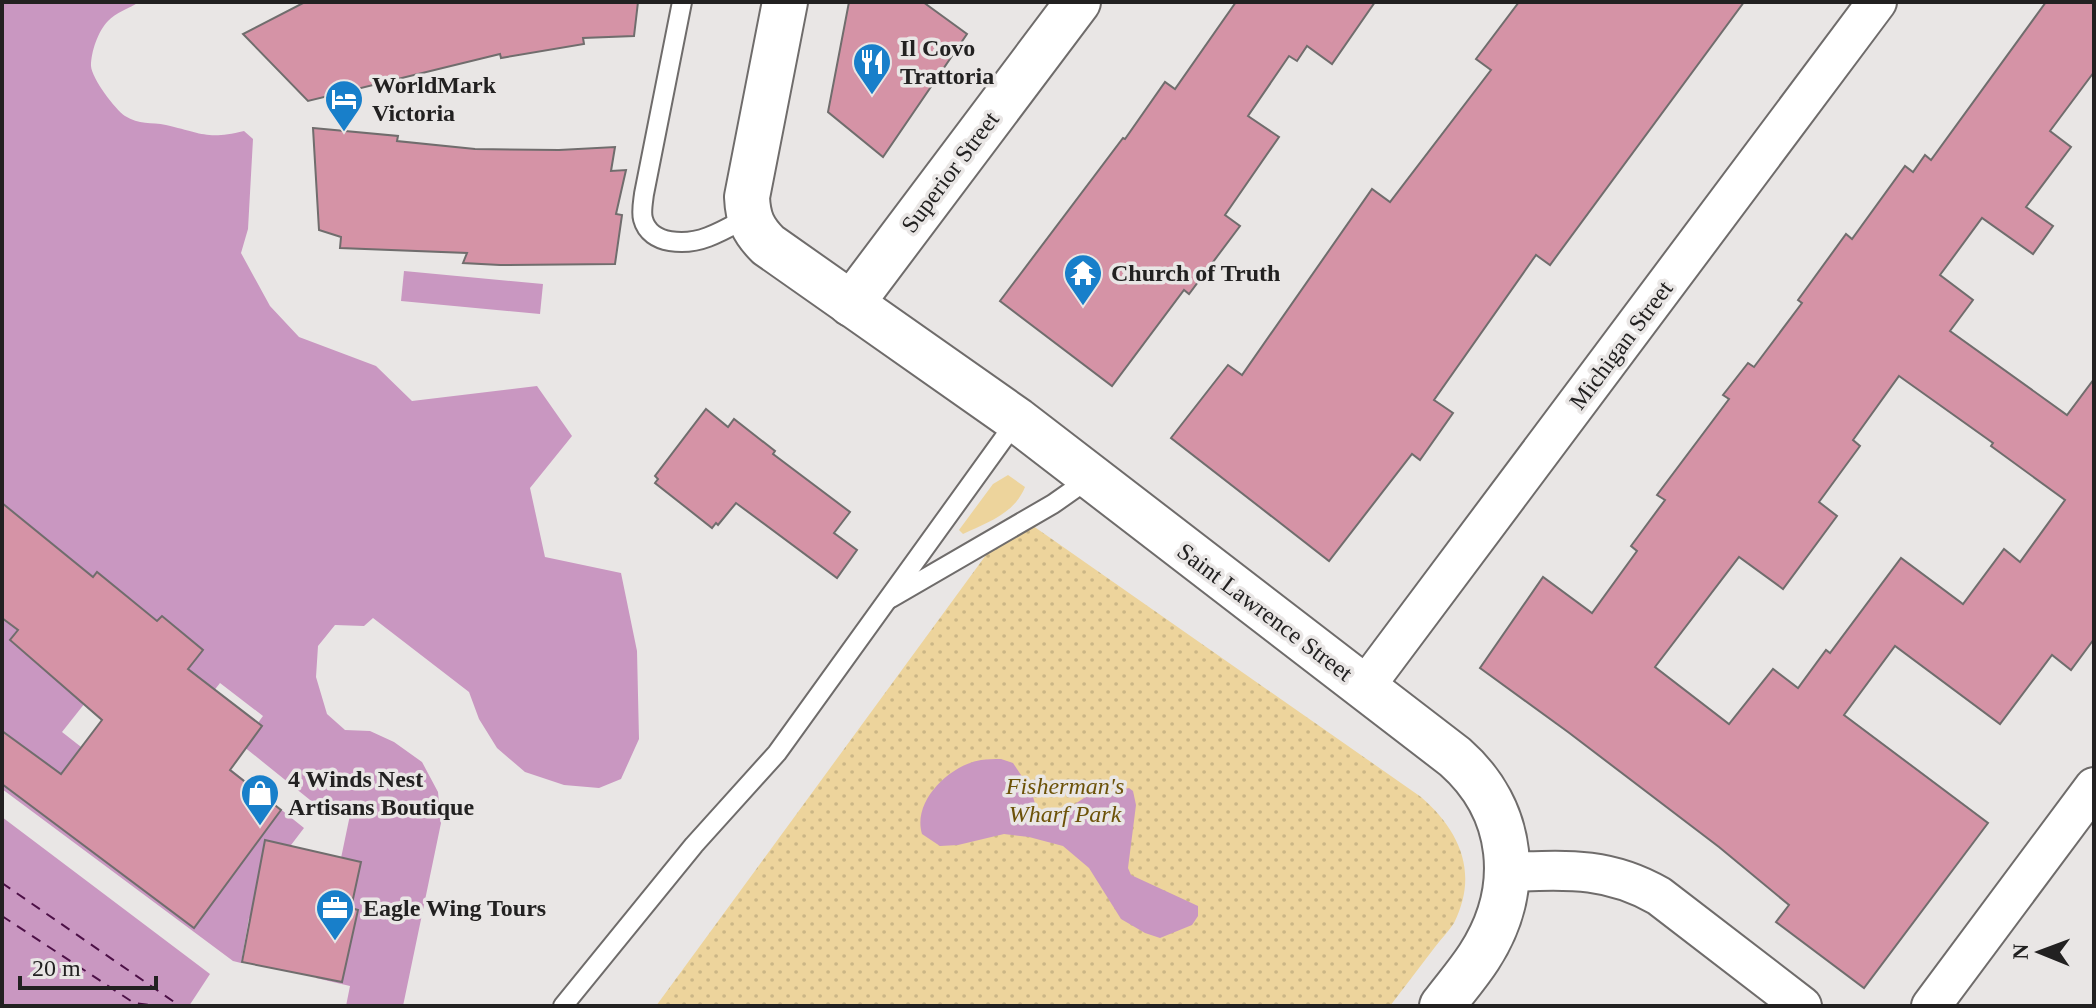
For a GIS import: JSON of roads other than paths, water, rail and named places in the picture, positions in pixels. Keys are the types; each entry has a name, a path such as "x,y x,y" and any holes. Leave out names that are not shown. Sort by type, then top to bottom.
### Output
{"street":[{"path":"748,217 747,197 785,2"},
{"name":"Superior Street","path":"851,304 1078,2"},
{"name":"Michigan Street","path":"1364,688 1877,2"},
{"name":"Saint Lawrence Street","path":"748,217 755,232 768,245 1017,420 1472,773 1498,813 1505,842 1507,872 1500,916 1490,937 1442,1006"},
{"path":"1931,1006 2094,787"},
{"path":"1507,872 1599,872 1641,885 1802,1006"}],"lane":[{"path":"682,2 642,217 647,229 659,239 688,241 707,238 748,217"},
{"path":"563,1006 694,845 777,753 1017,420"},
{"path":"886,602 1053,504 1090,478"}],"place":[{"name":"Il Covo Trattoria","path":"872,96"},
{"name":"WorldMark Victoria","path":"344,133"},
{"name":"Church of Truth","path":"1083,307"},
{"name":"4 Winds Nest Artisans Boutique","path":"260,827"},
{"name":"Eagle Wing Tours","path":"335,942"}],"park label":[{"name":"Fisherman's Wharf Park","path":"1065,800"}]}
